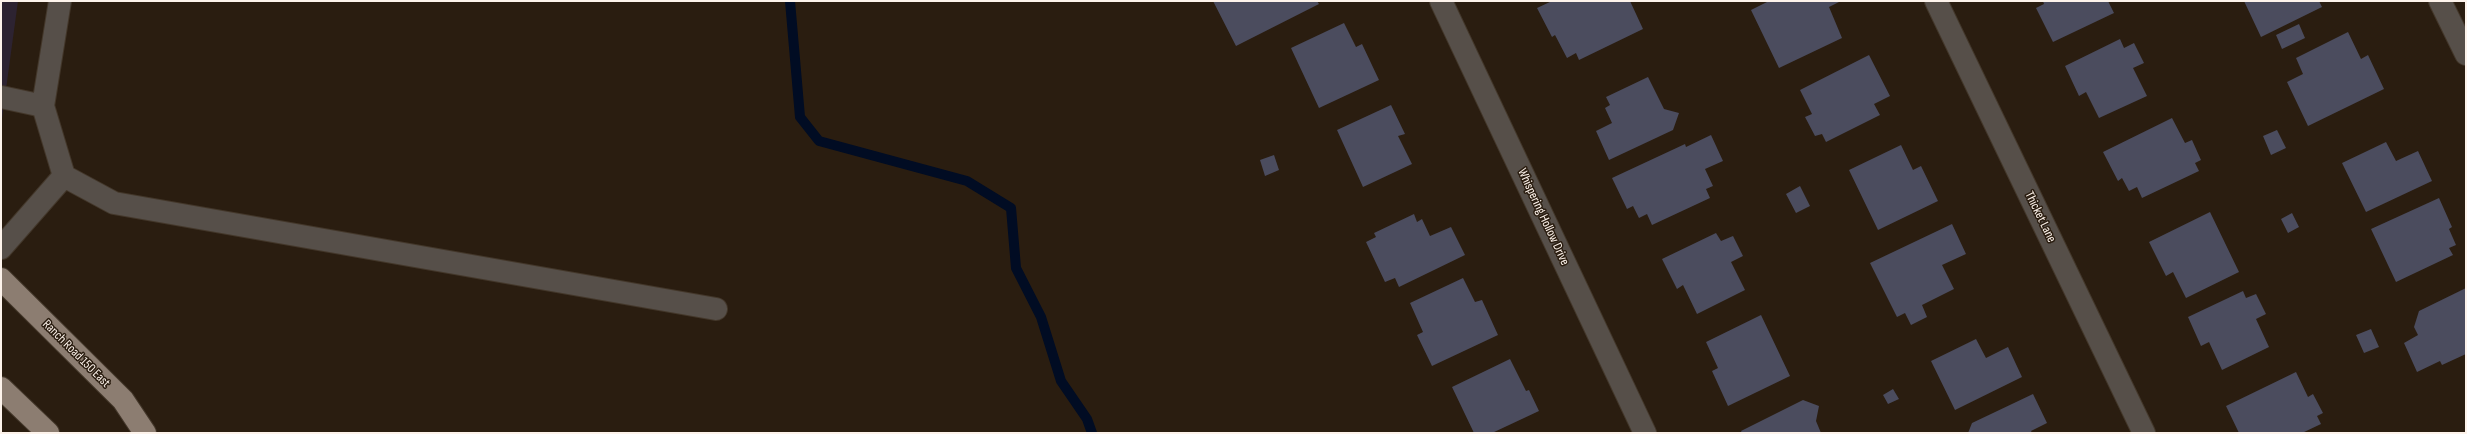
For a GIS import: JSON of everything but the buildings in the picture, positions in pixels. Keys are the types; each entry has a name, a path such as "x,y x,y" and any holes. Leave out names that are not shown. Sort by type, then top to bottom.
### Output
{"main road":[{"name":"Ranch Road 150 East","path":"1,280 123,400 145,433"},
{"path":"1,388 48,433"}],"street":[{"path":"60,1 43,106 64,176 114,203 716,309"},
{"name":"Whispering Hollow Drive","path":"1441,1 1645,433"},
{"name":"Thicket Lane","path":"1936,1 2144,433"},
{"path":"2440,1 2466,54"},
{"path":"1,97 43,106"},
{"path":"1,248 64,176"}],"shaded area":[{"path":"1,1 18,1 1,126"}],"waterway":[{"path":"790,1 800,117 819,141 967,181 1011,208 1016,268 1041,317 1061,381 1087,419 1092,433"}]}
